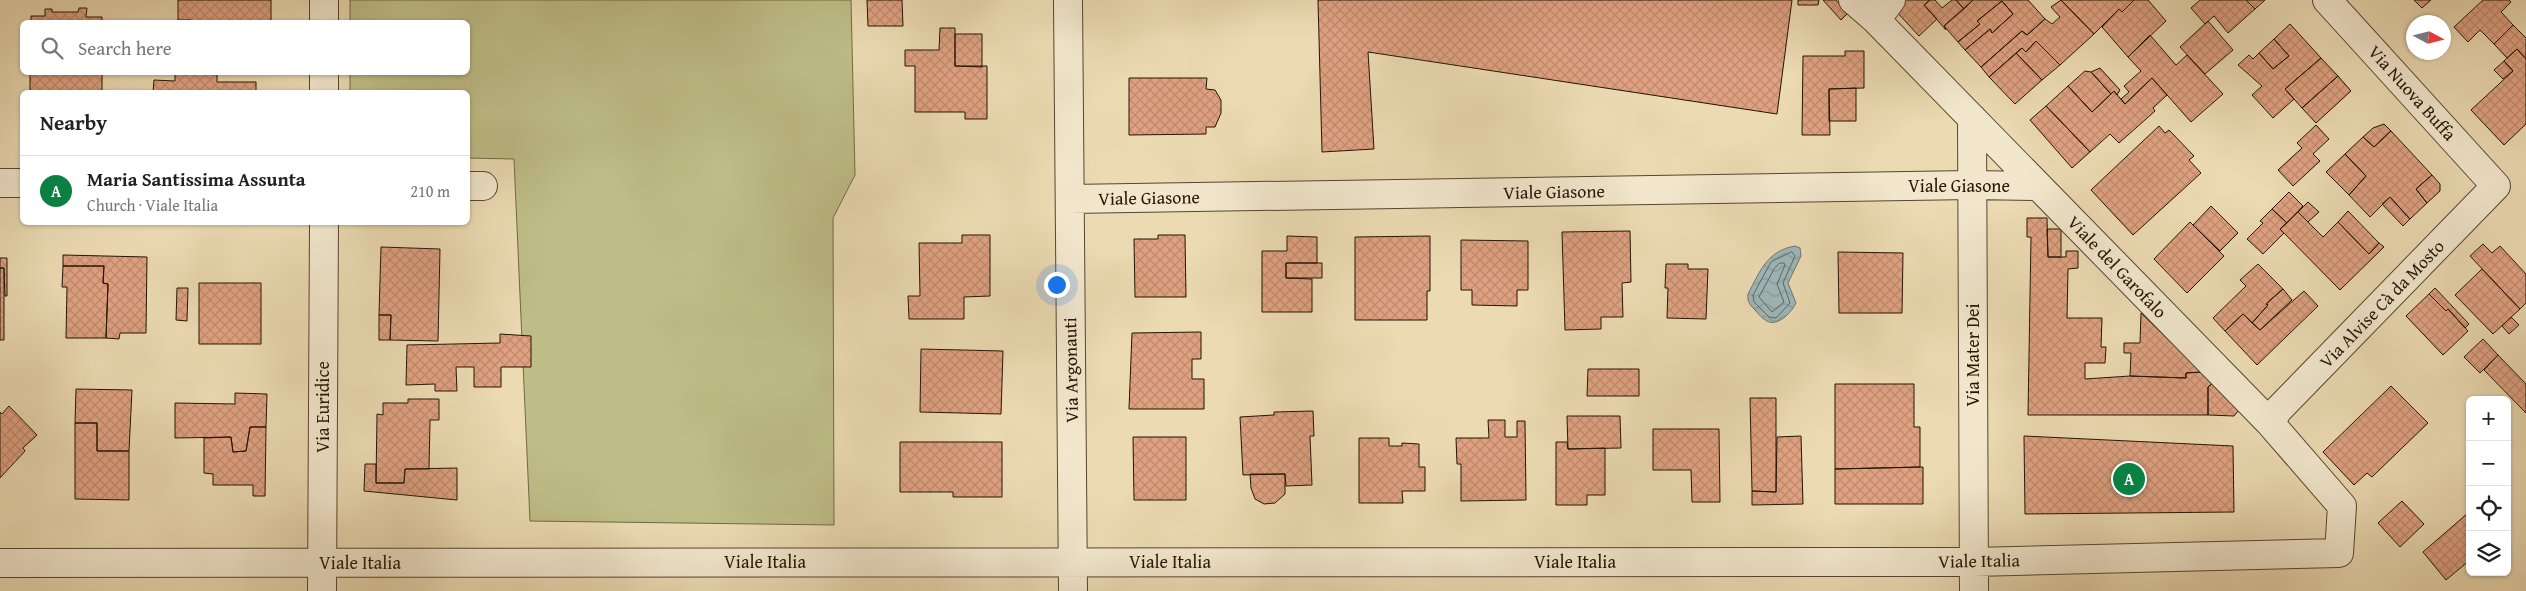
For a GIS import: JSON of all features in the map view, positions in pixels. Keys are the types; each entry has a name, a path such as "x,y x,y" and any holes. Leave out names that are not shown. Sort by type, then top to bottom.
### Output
{"street":[{"path":"324,0 324,20"},
{"name":"Via Argonauti","path":"1068,0 1074,591"},
{"name":"Viale del Garofalo","path":"1852,0 1884,10 1972,118 2270,423 2342,506 2339,553"},
{"name":"Via Nuova Buffa","path":"2327,0 2496,186"},
{"path":"324,75 324,90"},
{"name":"Via Mater Dei","path":"1972,118 1974,591"},
{"path":"0,183 20,184"},
{"name":"Viale Giasone","path":"1070,199 1972,185 2038,186"},
{"name":"Via Alvise Cà da Mosto","path":"2270,423 2278,410 2496,186"},
{"name":"Via Euridice","path":"322,591 324,225"},
{"name":"Viale Italia","path":"0,563 1974,562 2339,553"}],"shaded area":[{"path":"350,0 851,0 855,175 833,218 834,525 530,521 514,159 470,158 470,90 350,90 350,75 470,75 470,20 350,20"}],"water":[{"path":"1795,246 1800,248 1801,256 1788,283 1796,303 1786,316 1777,322 1766,321 1751,305 1748,294 1765,263 1778,252"}],"building":[{"path":"178,0 271,0 271,20 178,20"},
{"path":"867,0 902,0 903,26 868,26"},
{"path":"1318,0 1792,0 1777,114 1368,52 1374,149 1322,152"},
{"path":"1798,0 1819,0 1818,5 1798,5"},
{"path":"1823,0 1836,0 1848,13 1841,20"},
{"path":"1905,0 1930,0 1924,5 1937,19 1919,36 1895,10"},
{"path":"1930,0 1935,0 1942,8 1952,0 1956,0 1964,9 1944,26 1946,30 1924,5"},
{"path":"1956,0 1973,0 1964,9"},
{"path":"1973,0 2028,0 2045,19 2027,35 2022,31 1981,67 1965,50 1990,29 1992,33 2013,14 2002,1 1977,21 1980,24 1958,42 1944,26"},
{"path":"2061,0 2134,0 2122,12 2119,9 2094,34"},
{"path":"2061,0 2094,34 2060,65 2036,41 2026,52 2022,48 1989,77 1981,67 2022,31 2027,35 2045,19 2052,24 2060,17 2051,7"},
{"path":"2134,0 2148,0 2166,21 2128,57 2102,27 2119,9 2122,12"},
{"path":"2200,0 2246,0 2255,9 2228,33 2214,16 2205,24 2191,8"},
{"path":"2246,0 2265,0 2255,9"},
{"path":"2414,0 2431,0 2422,8"},
{"path":"2483,0 2509,0 2511,2 2501,12 2513,25 2494,44 2480,30 2468,42 2454,27"},
{"path":"2002,1 2013,14 1992,33 1990,29 1965,50 1958,42 1980,24 1977,21"},
{"path":"79,8 87,8 86,17 102,17 102,20 31,20 31,16 45,16 45,9 52,9 52,12 78,12"},
{"path":"2208,21 2233,50 2205,74 2180,47"},
{"path":"2290,24 2321,58 2285,89 2294,99 2273,118 2252,95 2262,86 2238,65 2249,55 2253,59 2259,53 2273,69 2289,56 2274,39"},
{"path":"2513,25 2526,38 2526,59 2517,49 2507,58 2494,44"},
{"path":"940,28 955,28 955,66 987,66 987,119 965,119 965,112 915,112 915,66 905,66 905,50 939,50"},
{"path":"955,34 982,34 982,67 955,66"},
{"path":"2150,35 2176,65 2187,55 2223,94 2191,122 2152,78 2125,104 2121,99 2129,92 2124,86 2141,71 2128,57"},
{"path":"2274,39 2289,56 2273,69 2259,53"},
{"path":"2036,41 2060,65 2042,80 2016,53 2022,48 2026,52"},
{"path":"2517,49 2526,59 2526,124 2504,145 2471,110 2513,71 2504,61"},
{"path":"1845,51 1864,51 1864,88 1829,89 1830,135 1802,135 1803,56 1845,56"},
{"path":"2016,53 2042,80 2015,104 1989,77"},
{"path":"2321,58 2338,76 2302,108 2285,89"},
{"path":"2504,61 2513,71 2503,79 2494,70"},
{"path":"2100,68 2120,90 2117,95 2114,91 2111,94 2091,72"},
{"path":"2085,71 2091,72 2111,94 2092,112 2068,86"},
{"path":"30,75 102,75 102,90 30,90"},
{"path":"175,75 217,75 217,82 256,82 256,90 153,90 154,80 175,81"},
{"path":"2338,76 2351,91 2316,123 2302,108"},
{"path":"1129,78 1207,78 1206,89 1215,90 1221,100 1221,113 1215,127 1206,127 1206,134 1129,135"},
{"path":"2152,78 2167,95 2153,108 2155,111 2119,143 2110,134 2090,152 2046,106 2068,86 2092,112 2114,91 2125,104"},
{"path":"1856,88 1856,121 1829,121 1829,89"},
{"path":"2046,106 2090,152 2072,168 2030,120"},
{"path":"2384,124 2391,131 2374,147 2363,137 2373,128"},
{"path":"2316,125 2329,139 2313,154 2320,161 2293,186 2278,170 2302,148 2297,143"},
{"path":"2159,126 2165,133 2169,130 2194,156 2189,160 2201,173 2133,235 2091,190"},
{"path":"2391,131 2432,175 2416,189 2427,203 2410,219 2390,197 2370,217 2349,195 2366,176 2345,154 2363,137 2374,147"},
{"path":"2345,154 2366,176 2349,195 2326,172"},
{"path":"2432,175 2440,184 2440,191 2427,203 2416,189"},
{"path":"2289,192 2303,206 2287,223 2272,209"},
{"path":"2390,197 2410,219 2403,226 2382,204"},
{"path":"2308,202 2319,212 2308,222 2298,212"},
{"path":"2211,206 2238,233 2220,251 2193,225"},
{"path":"2272,209 2287,223 2280,229 2284,233 2263,254 2247,239 2263,223 2260,221"},
{"path":"2348,211 2379,243 2369,254 2338,222"},
{"path":"2298,212 2323,237 2338,222 2369,254 2379,243 2384,247 2340,290 2280,229"},
{"path":"2027,218 2047,218 2048,257 2066,257 2066,251 2078,251 2078,268 2068,269 2067,318 2102,318 2101,347 2106,347 2105,363 2085,363 2085,379 2130,376 2186,378 2186,373 2202,372 2213,383 2208,387 2208,415 2028,415 2031,237 2027,237"},
{"path":"2190,222 2224,256 2187,293 2154,259"},
{"path":"2047,229 2061,229 2061,257 2048,257"},
{"path":"1630,231 1631,282 1622,283 1623,317 1601,317 1601,329 1565,330 1562,232"},
{"path":"962,235 990,235 990,296 964,297 964,319 909,319 908,296 920,296 919,243 962,243"},
{"path":"1158,235 1185,235 1186,297 1135,297 1134,239 1158,239"},
{"path":"1287,236 1317,237 1317,263 1286,263 1286,278 1312,279 1312,312 1262,312 1262,251 1287,251"},
{"path":"1430,236 1430,291 1427,291 1427,320 1355,320 1355,237"},
{"path":"1461,240 1528,241 1528,290 1517,290 1517,306 1472,305 1472,290 1461,290"},
{"path":"2483,244 2492,253 2500,246 2526,274 2526,303 2520,309 2470,256"},
{"path":"381,247 440,249 438,341 390,340 391,315 379,315"},
{"path":"1838,252 1903,253 1902,313 1839,313"},
{"path":"63,255 147,257 146,333 120,333 119,339 106,338 108,284 103,283 104,266 63,266"},
{"path":"0,258 7,258 7,296 5,296 4,268 0,268"},
{"path":"1286,263 1322,263 1322,278 1286,278"},
{"path":"1666,264 1688,264 1688,269 1708,269 1706,319 1667,318 1668,288 1665,288"},
{"path":"2258,264 2283,289 2266,304 2268,305 2252,323 2243,314 2225,331 2213,318 2246,286 2240,280"},
{"path":"63,266 104,266 103,283 108,284 106,338 66,338 67,287 62,287"},
{"path":"0,268 4,268 4,340 0,340"},
{"path":"2482,269 2520,309 2493,334 2455,295"},
{"path":"199,283 261,283 261,344 199,344"},
{"path":"177,288 188,288 187,321 176,320"},
{"path":"2435,288 2469,324 2465,328 2448,309 2446,311 2429,294"},
{"path":"2283,289 2292,300 2260,330 2252,323 2268,305 2266,304"},
{"path":"2304,291 2318,306 2257,365 2225,331 2243,314 2260,330"},
{"path":"2429,294 2446,311 2448,309 2468,331 2443,355 2406,316"},
{"path":"2141,313 2202,372 2186,373 2186,378 2130,376 2131,353 2124,353 2124,343 2140,343"},
{"path":"379,315 391,315 390,340 379,340"},
{"path":"2511,317 2519,325 2509,334 2502,326"},
{"path":"1201,332 1201,359 1192,359 1192,379 1204,379 1204,409 1129,409 1132,333"},
{"path":"500,334 531,336 531,367 501,367 501,387 474,387 474,367 456,367 457,391 435,391 435,384 406,385 407,345 500,343"},
{"path":"2483,339 2498,355 2480,373 2464,357"},
{"path":"921,349 1003,351 1001,414 920,412"},
{"path":"2498,355 2526,384 2526,413 2511,396 2484,370"},
{"path":"1588,369 1639,369 1639,396 1587,396"},
{"path":"2213,383 2239,410 2234,416 2208,415 2208,387"},
{"path":"1835,384 1914,384 1914,427 1920,427 1920,467 1835,469"},
{"path":"2391,386 2428,423 2372,477 2367,473 2354,485 2323,452"},
{"path":"76,389 132,390 129,451 97,451 97,423 75,423"},
{"path":"235,393 267,394 266,427 250,427 246,451 233,452 231,437 175,438 175,403 235,404"},
{"path":"1750,398 1776,398 1776,492 1752,491"},
{"path":"408,399 439,399 439,420 430,420 429,469 405,469 404,483 376,483 377,414 383,415 383,403 408,403"},
{"path":"9,406 37,435 23,448 25,451 0,478 0,412 2,414"},
{"path":"1313,411 1314,436 1310,436 1312,485 1286,486 1285,474 1243,475 1240,417 1274,415 1274,412"},
{"path":"1567,416 1620,416 1621,448 1568,449"},
{"path":"1488,420 1505,420 1505,437 1517,437 1517,421 1525,421 1526,500 1461,501 1461,464 1457,464 1456,438 1489,438"},
{"path":"75,423 97,423 97,451 129,451 129,500 75,499"},
{"path":"250,427 266,427 265,496 253,496 253,485 213,485 213,474 204,473 204,438 231,437 233,452 246,451"},
{"path":"1653,429 1719,429 1720,502 1692,502 1691,470 1653,470"},
{"path":"1801,436 1803,504 1752,505 1752,491 1776,492 1777,437"},
{"path":"2024,436 2233,446 2234,512 2025,514"},
{"path":"1133,437 1186,437 1186,500 1134,500"},
{"path":"1359,438 1389,438 1389,446 1402,446 1402,443 1419,444 1419,467 1425,467 1425,491 1402,491 1403,503 1359,503"},
{"path":"900,442 1002,442 1002,497 953,497 953,492 900,492"},
{"path":"1556,442 1567,442 1568,449 1605,448 1605,495 1587,495 1587,505 1556,505"},
{"path":"365,464 376,464 376,483 404,483 405,469 457,468 457,500 364,491"},
{"path":"1923,467 1923,504 1835,504 1835,469"},
{"path":"1250,474 1285,474 1285,494 1275,503 1264,504 1255,499 1251,488"},
{"path":"2402,501 2424,524 2400,547 2378,523"},
{"path":"2466,515 2466,563 2446,580 2423,552"}],"place":[{"name":"Maria Santissima Assunta","path":"2129,479"}]}
